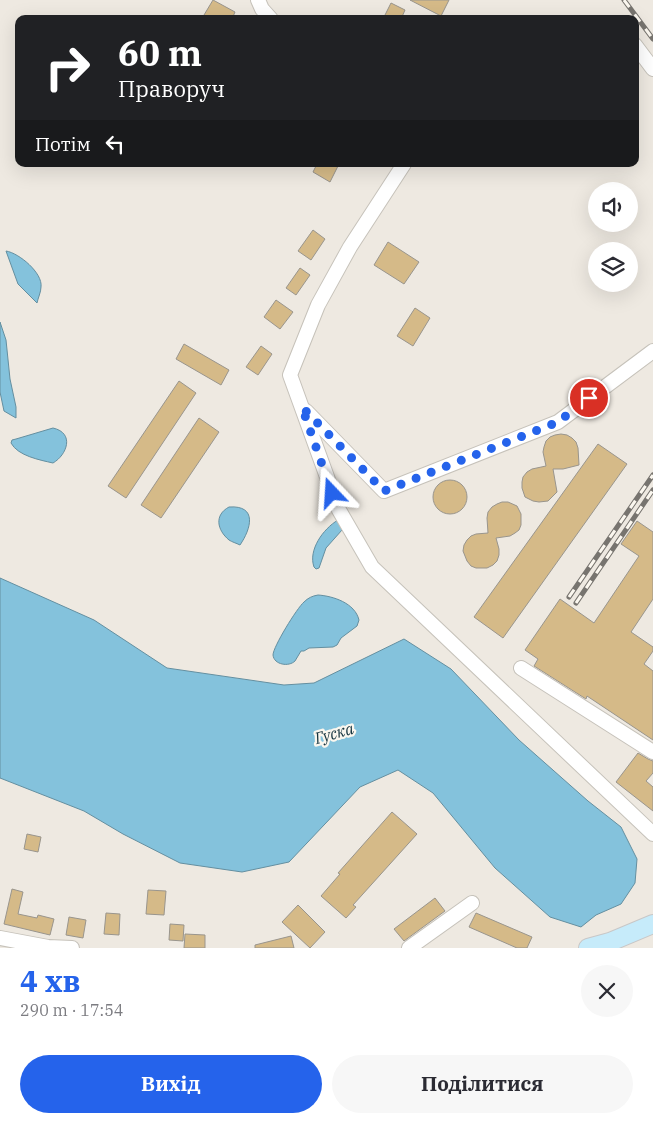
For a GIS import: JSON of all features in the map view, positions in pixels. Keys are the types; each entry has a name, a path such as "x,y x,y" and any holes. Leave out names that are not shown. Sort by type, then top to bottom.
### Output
{"main road":[{"path":"588,948 611,945 653,924"}],"street":[{"path":"258,0 267,15"},
{"path":"639,50 653,69"},
{"path":"402,167 350,247 318,305 290,376 338,510 372,567 653,834"},
{"path":"302,407 384,491 558,422 653,351"},
{"path":"521,668 653,752"},
{"path":"409,948 472,903"},
{"path":"0,938 48,948 72,948"}],"water":[{"path":"6,251 29,264 38,276 41,282 41,291 37,303 18,284"},
{"path":"0,322 6,340 16,418 4,411 0,392"},
{"path":"53,428 64,434 66,444 62,455 53,463 24,454 11,443 12,440"},
{"path":"229,507 238,507 245,510 250,519 247,532 240,545 229,540 220,527 219,518 224,510"},
{"path":"338,520 345,526 326,548 319,568 316,569 314,567 313,554 318,540"},
{"name":"Гуска","path":"0,578 94,620 167,668 284,685 314,683 404,639 451,669 519,740 588,801 621,827 637,859 635,883 621,904 596,915 581,927 550,917 495,868 433,793 398,770 360,787 289,862 242,872 180,863 123,834 84,811 0,778"},
{"path":"318,595 337,599 348,605 357,614 359,620 357,626 341,638 337,645 333,647 309,648 301,651 292,663 279,663 273,655 286,628 304,602 310,597"}],"building":[{"path":"213,0 235,12 234,15 204,15"},
{"path":"410,0 449,0 442,15"},
{"path":"391,3 405,10 403,15 385,15"},
{"path":"316,167 338,167 330,182 313,172"},
{"path":"313,230 325,239 311,260 298,251"},
{"path":"388,242 419,262 404,284 374,265"},
{"path":"300,268 310,275 296,295 286,288"},
{"path":"276,300 293,312 280,329 264,317"},
{"path":"415,308 430,318 413,346 397,336"},
{"path":"184,344 229,370 221,385 176,359"},
{"path":"261,346 272,354 258,375 246,367"},
{"path":"179,381 196,393 126,498 108,486"},
{"path":"199,418 219,432 161,518 141,505"},
{"path":"561,434 567,435 576,442 579,465 563,469 553,469 557,492 548,501 533,501 525,497 522,488 523,477 532,469 546,466 543,452 546,441 550,437"},
{"path":"598,444 627,464 503,638 474,617"},
{"path":"450,480 457,481 462,485 466,490 466,504 462,509 457,513 450,514 443,513 438,509 434,504 433,497 434,490 438,485 443,481"},
{"path":"502,502 508,502 517,506 521,514 519,530 510,536 496,538 499,555 493,565 487,568 471,566 463,551 464,545 471,536 488,533 488,512 492,507"},
{"path":"637,521 653,532 653,599 631,632 653,647 653,651 644,664 653,671 653,740 587,696 586,699 534,666 538,659 525,650 560,599 594,623 639,556 621,544"},
{"path":"638,753 653,761 653,773 646,781 653,787 653,811 616,782"},
{"path":"392,812 417,834 353,905 356,907 346,918 321,896 340,874 338,873"},
{"path":"27,834 41,837 38,852 24,849"},
{"path":"12,889 23,892 18,914 37,918 38,915 54,919 50,935 4,924"},
{"path":"148,890 166,891 164,915 146,914"},
{"path":"435,898 445,911 404,941 394,929"},
{"path":"298,905 325,932 310,948 282,922"},
{"path":"106,913 120,914 119,935 104,934"},
{"path":"476,913 532,937 527,948 517,948 469,927"},
{"path":"69,917 86,920 83,938 66,935"},
{"path":"170,924 184,925 183,941 169,940"},
{"path":"185,934 205,935 205,948 184,948"},
{"path":"291,936 294,948 255,948 255,945"}],"railway":[{"path":"624,0 635,15"},
{"path":"639,20 653,39"},
{"path":"569,597 653,475"},
{"path":"576,603 653,490"}],"route":[{"path":"332,493 302,407 384,491 558,422 589,398"}]}
